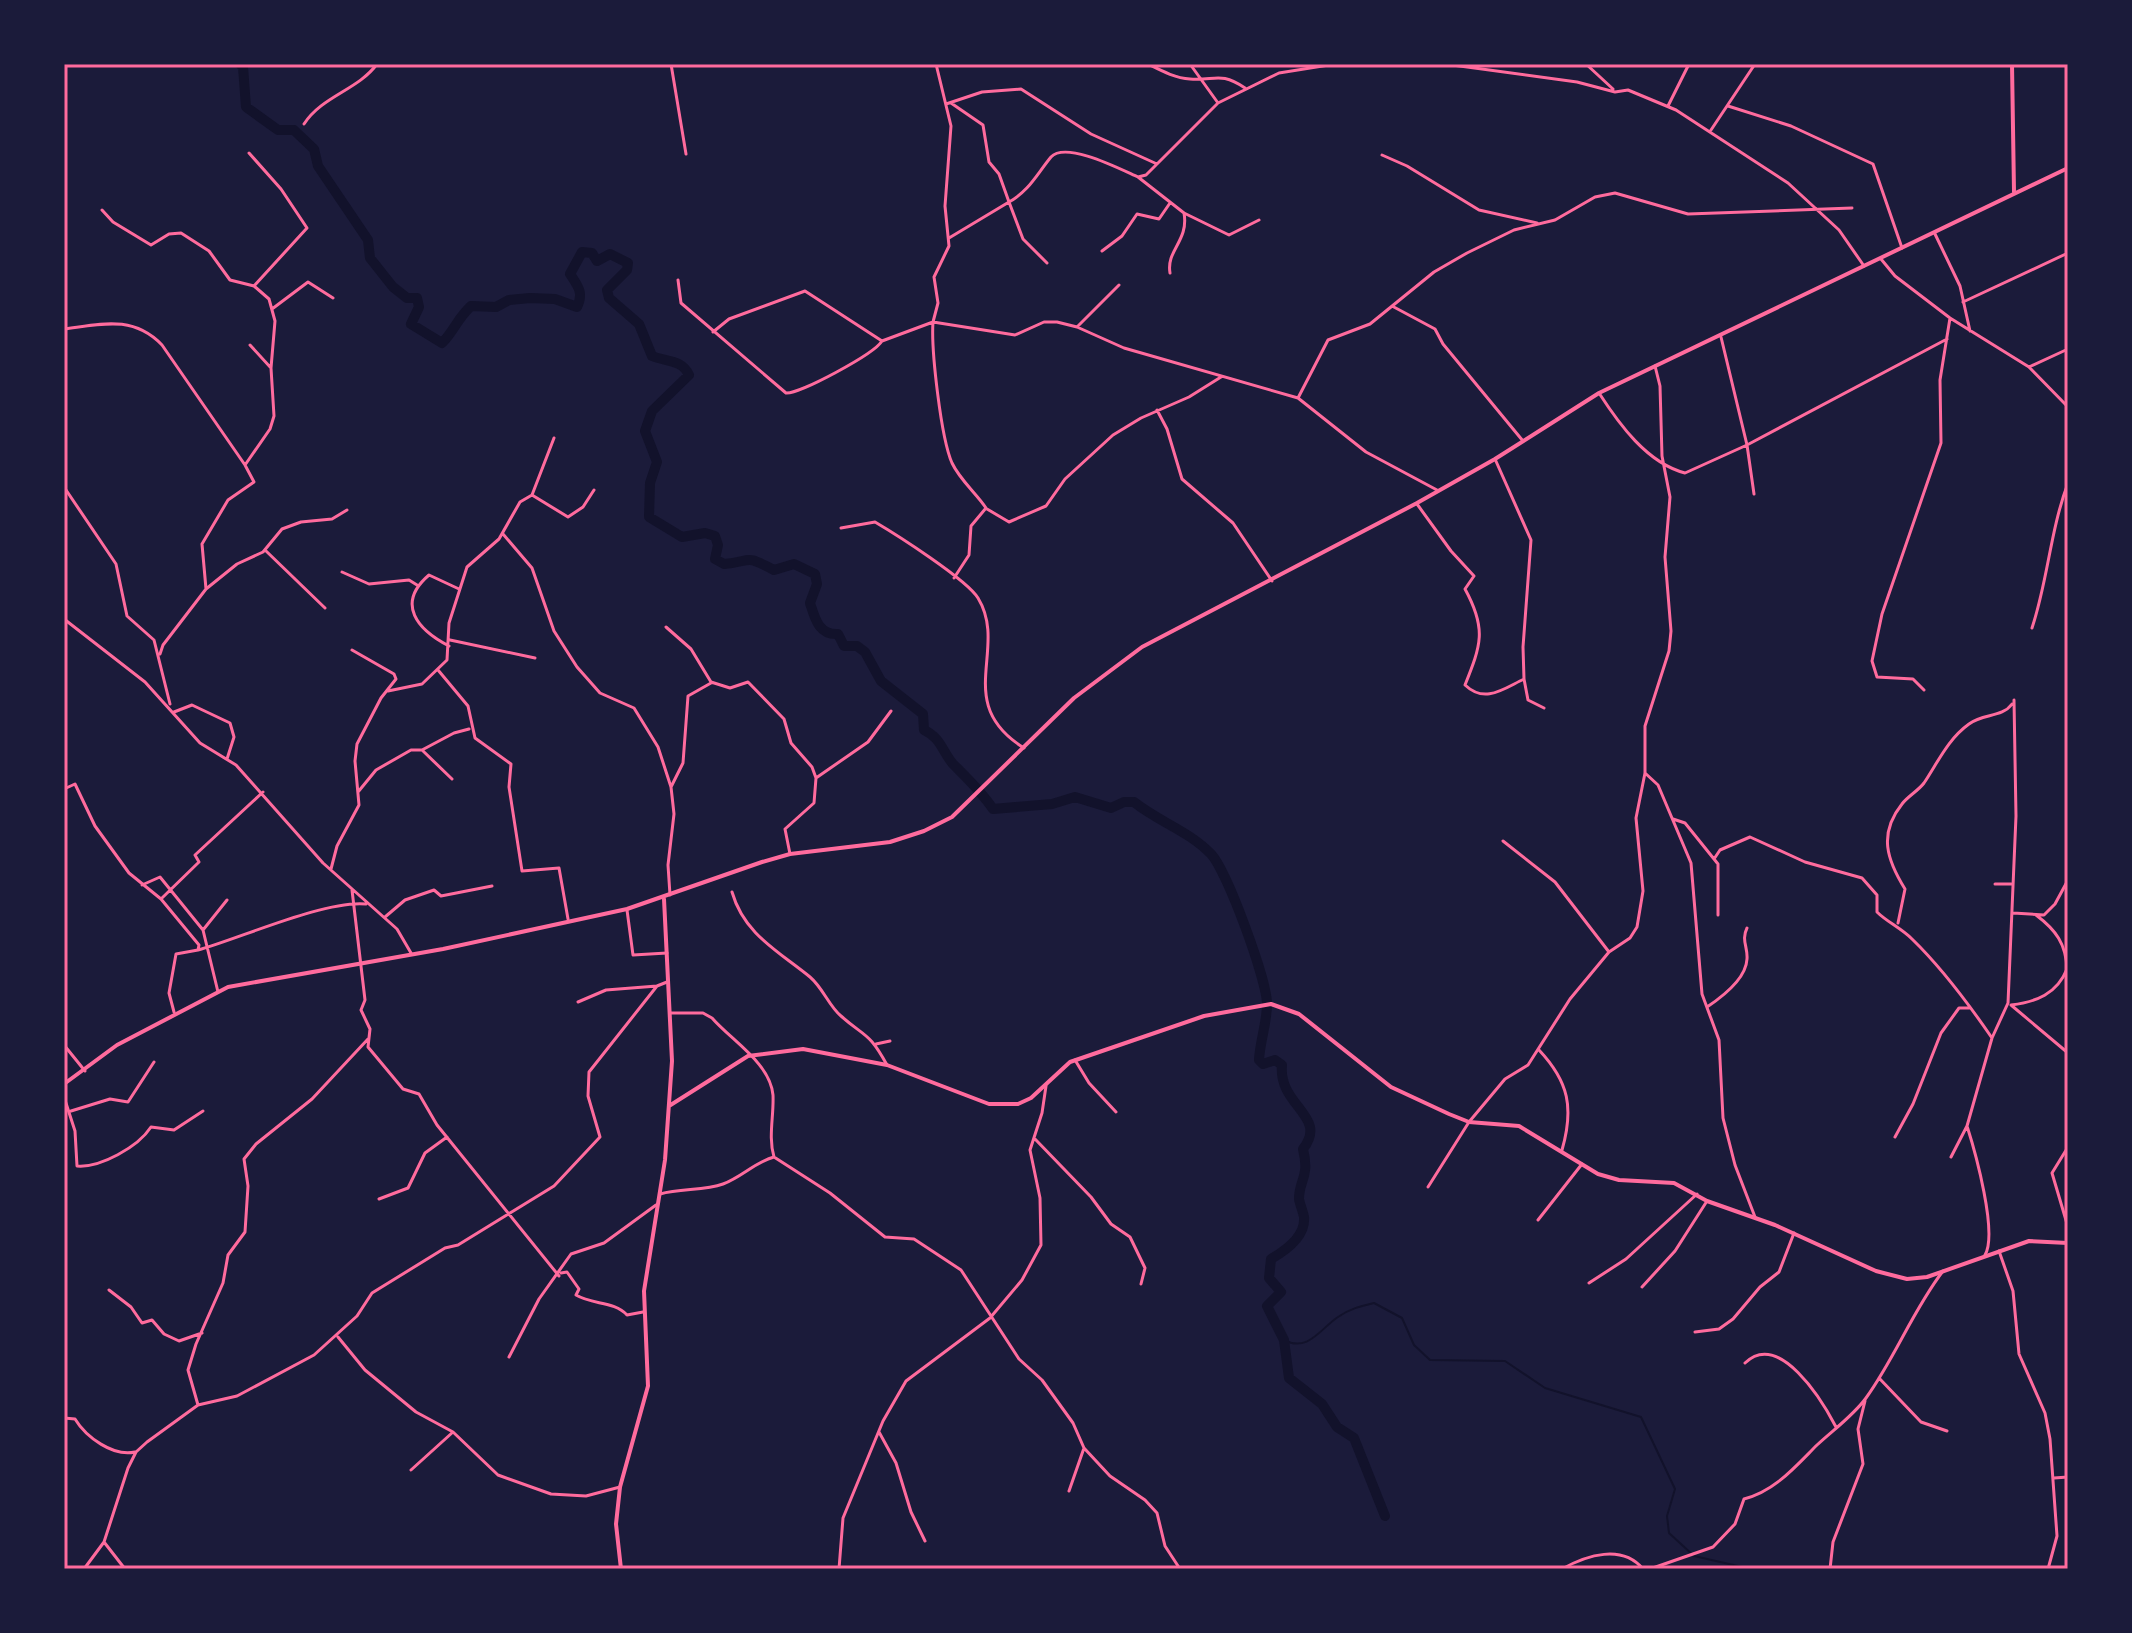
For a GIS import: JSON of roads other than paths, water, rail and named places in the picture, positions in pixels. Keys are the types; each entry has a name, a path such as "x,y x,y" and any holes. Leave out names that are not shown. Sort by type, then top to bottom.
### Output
{"street":[{"path":"304,124 317,108 365,77 377,64"},
{"path":"671,64 686,154"},
{"path":"936,64 951,117 945,206 949,238 948,250 934,277 938,303 933,322 932,357 953,465 986,508 1009,522 1044,508 1065,479 1099,446 1129,424 1189,397 1221,377"},
{"path":"1148,64 1175,77 1201,80 1223,76 1245,88"},
{"path":"1190,64 1218,103"},
{"path":"1287,64 1292,69"},
{"path":"1138,177 1159,164 1218,103 1292,69 1335,64"},
{"path":"1445,64 1577,82 1615,92 1628,90 1668,106 1711,130 1788,183 1839,230 1864,266"},
{"path":"1586,64 1615,92"},
{"path":"1668,106 1689,64"},
{"path":"1711,130 1755,64"},
{"path":"2012,64 2014,192"},
{"path":"949,103 982,92 1021,89 1091,134 1159,164"},
{"path":"949,103 984,128 989,162 999,174 1023,239 1047,263"},
{"path":"1728,106 1791,126 1873,164 1902,248"},
{"path":"949,238 1029,187 1060,151 1076,152 1138,177 1184,213 1229,235 1259,220"},
{"path":"249,153 281,189 307,228 254,286"},
{"path":"1382,155 1407,166 1479,210 1541,224"},
{"path":"64,1084 117,1045 174,1012 218,992 627,909 667,898 729,871 790,854 904,839 952,817 1074,698 1133,653 1417,503 1495,459 1599,393 2068,168"},
{"path":"1298,398 1327,341 1370,324 1451,261 1514,230 1541,224 1595,197 1615,193 1688,214 1852,208"},
{"path":"1102,251 1122,236 1137,214 1159,219 1170,203"},
{"path":"102,210 126,232 151,245 169,234 181,233 213,255 230,280 254,286 267,295 275,321 271,368 272,425 245,465"},
{"path":"1170,273 1171,255 1186,229 1184,213"},
{"path":"1934,232 1953,268 1970,331"},
{"path":"1963,302 2068,253"},
{"path":"1880,259 1895,276 1950,318 2029,367 2068,407"},
{"path":"678,280 681,303 786,393 805,389 859,361 882,341 933,322 1015,335 1044,322 1077,327 1124,348 1298,398 1366,452 1438,491"},
{"path":"272,309 308,282 333,298"},
{"path":"1077,327 1119,285"},
{"path":"713,332 729,319 805,291 882,341"},
{"path":"1391,305 1437,331 1443,344 1523,441"},
{"path":"1924,690 1913,679 1877,677 1872,661 1891,582 1941,443 1940,380 1950,318"},
{"path":"64,329 133,324 147,330 162,345 245,465 254,482 228,500 202,544 206,589"},
{"path":"1721,337 1747,445 1754,494"},
{"path":"1599,393 1619,423 1664,464 1685,473 1747,445 1947,339"},
{"path":"250,345 271,368"},
{"path":"2029,367 2068,349"},
{"path":"1428,1187 1469,1122 1505,1079 1528,1065 1570,999 1609,952 1635,932 1641,909 1636,818 1645,773 1646,716 1670,641 1665,557 1670,497 1664,464 1660,386 1655,366"},
{"path":"1157,410 1167,429 1182,479 1233,523 1272,581"},
{"path":"388,691 422,684 447,660 449,623 471,561 503,534 520,502 532,495 554,438"},
{"path":"1495,459 1531,540 1524,679 1528,700 1544,708"},
{"path":"2032,628 2045,584 2052,529 2068,483"},
{"path":"64,487 116,564 127,616 154,640 173,710"},
{"path":"532,495 568,517 583,507 594,490"},
{"path":"1417,503 1451,551 1474,576 1465,589 1479,616 1481,633 1465,685 1483,695 1524,679"},
{"path":"954,578 969,555 971,526 986,508"},
{"path":"160,654 206,589 237,564 265,550 282,529 301,522 332,519 347,510"},
{"path":"841,528 872,521 904,539 973,592 982,609 986,702 997,724 1024,748"},
{"path":"503,534 532,568 554,631 577,667 600,693 628,703 647,726 671,787 674,826 668,865 667,953 673,1054 660,1194 644,1312 648,1386 620,1487 616,1524 621,1569"},
{"path":"265,550 325,608"},
{"path":"342,572 369,584 409,580 419,585"},
{"path":"449,646 427,634 415,620 414,603 419,585 431,575 459,589"},
{"path":"64,619 145,682 200,743 227,759 263,792 331,869 397,929 411,953"},
{"path":"666,627 691,649 711,682 730,688 748,682 784,719 791,743 810,764 816,778 812,808 785,829 790,854"},
{"path":"450,640 535,658"},
{"path":"331,869 337,846 357,811 357,744 396,676 352,650"},
{"path":"438,670 468,706 471,729 479,743 511,764 509,787 522,871 559,868 568,919"},
{"path":"671,787 683,763 688,697 711,682"},
{"path":"1898,924 1905,889 1891,867 1886,847 1895,814 1921,786 1939,756 1965,726 1980,717 2003,713 2014,700 2017,803 2011,884 2010,1004 1992,1038 1967,1126 1951,1157"},
{"path":"173,710 192,705 230,723 234,737 227,759"},
{"path":"816,778 868,742 891,711"},
{"path":"358,792 376,770 411,750 422,750 454,733 471,729"},
{"path":"422,750 452,779"},
{"path":"1645,773 1658,785 1691,863 1692,903 1702,961 1700,976 1719,1040 1720,1098 1728,1140 1755,1217"},
{"path":"64,789 75,784 95,826 142,885 161,899 199,945 198,950"},
{"path":"161,899 199,862 195,855 263,792"},
{"path":"1673,819 1685,823 1719,869 1718,915"},
{"path":"1714,859 1720,850 1750,837 1805,862 1854,874 1873,887 1877,912 1898,924 1992,1038"},
{"path":"1503,841 1562,890 1609,952"},
{"path":"142,885 160,877 203,930 218,992"},
{"path":"2013,913 2036,915 2050,911 2068,880"},
{"path":"1995,884 2011,884"},
{"path":"351,885 365,1000 361,1010 370,1029 368,1047 403,1089 419,1094 447,1137 506,1214 559,1276"},
{"path":"385,917 405,900 434,890 441,896 492,886"},
{"path":"732,892 737,910 751,931 810,977 839,1015 861,1028 876,1044 887,1065"},
{"path":"203,930 227,900"},
{"path":"174,1012 169,993 176,954 354,903 366,904"},
{"path":"627,909 633,955 667,953"},
{"path":"2010,1004 2037,1001 2057,985 2067,969 2064,945 2057,933 2036,915"},
{"path":"1707,1007 1724,995 1743,970 1747,928"},
{"path":"578,1002 606,990 657,986 668,981"},
{"path":"84,1569 104,1542 136,1452 198,1405 237,1396 314,1355 336,1336 376,1289 445,1248 458,1245 554,1186 600,1137 588,1096 589,1072 657,986"},
{"path":"669,1106 748,1056 803,1049 887,1065 998,1106 1025,1102 1061,1068 1075,1060 1204,1016 1271,1004 1299,1014 1391,1087 1469,1122 1519,1126 1606,1177 1662,1180 1896,1277 1927,1277 1985,1255 2044,1239 2068,1243"},
{"path":"2010,1004 2068,1053"},
{"path":"1895,1137 1918,1094 1947,1021 1959,1008 1970,1008"},
{"path":"670,1013 703,1013 770,1081 774,1157"},
{"path":"198,1405 188,1370 223,1283 228,1255 245,1232 248,1186 244,1159 256,1144 312,1099 368,1039"},
{"path":"876,1044 890,1041"},
{"path":"64,1045 85,1071"},
{"path":"1539,1050 1556,1068 1570,1101 1562,1150"},
{"path":"1075,1060 1089,1083 1116,1112"},
{"path":"71,1111 110,1099 128,1102 154,1062"},
{"path":"839,1569 843,1518 879,1431 906,1381 990,1318 1022,1280 1041,1245 1040,1198 1030,1155 1047,1094 1046,1085"},
{"path":"64,1097 71,1111 77,1166 87,1167 123,1153 151,1127 174,1130 203,1111"},
{"path":"1967,1126 1979,1160 1991,1235 1985,1255"},
{"path":"379,1199 408,1188 425,1153 447,1137"},
{"path":"1035,1139 1091,1197 1111,1224 1130,1237 1145,1268 1141,1284"},
{"path":"2068,1147 2052,1173 2068,1227"},
{"path":"660,1194 683,1187 721,1185 759,1161 774,1157 830,1193 885,1237 914,1239 948,1259 961,1270 990,1318 1067,1414 1084,1448 1110,1476 1157,1513 1165,1546 1180,1569"},
{"path":"1538,1220 1582,1164"},
{"path":"1589,1283 1626,1259 1697,1194"},
{"path":"1642,1287 1675,1251 1707,1201"},
{"path":"509,1357 539,1299 559,1276 571,1254 604,1243 657,1204"},
{"path":"1695,1332 1719,1329 1733,1319 1760,1287 1779,1272 1794,1233"},
{"path":"1999,1251 2013,1291 2019,1354 2045,1413 2054,1478 2057,1536 2048,1569"},
{"path":"1650,1569 1713,1547 1735,1524 1744,1499 1765,1491 1799,1468 1836,1427 1865,1401 1925,1294 1943,1271"},
{"path":"559,1276 567,1272 576,1280 579,1289 576,1295 589,1303 615,1306 627,1315 644,1312"},
{"path":"109,1290 131,1307 142,1323 152,1320 164,1334 179,1341 202,1333"},
{"path":"336,1336 365,1370 416,1412 453,1432 498,1475 551,1494 586,1496 620,1487"},
{"path":"1745,1363 1764,1353 1776,1355 1813,1391 1836,1427"},
{"path":"1879,1378 1921,1422 1947,1431"},
{"path":"1830,1569 1833,1542 1863,1464 1858,1429 1865,1401"},
{"path":"64,1418 75,1419 88,1435 117,1452 136,1452"},
{"path":"879,1431 896,1463 911,1512 925,1541"},
{"path":"411,1470 453,1432"},
{"path":"1069,1491 1084,1448"},
{"path":"2054,1478 2068,1477"},
{"path":"104,1542 125,1569"},
{"path":"1562,1569 1599,1554 1615,1553 1643,1569"}],"waterway":[{"path":"240,64 243,67 246,107 278,130 294,130 314,149 318,166 368,240 370,258 393,287 407,298 417,298 419,307 411,324 442,343 471,306 496,307 509,300 530,298 555,299 577,307 580,294 570,274 582,252 592,253 597,261 610,254 628,263 627,270 607,290 609,298 639,324 652,356 682,366 689,375 652,411 645,431 657,462 650,483 649,517 682,537 705,533 715,536 718,545 715,559 724,564 752,560 774,570 794,564 815,574 817,584 810,603 822,629 838,634 844,646 857,646 865,652 881,681 923,714 924,730 938,741 953,764 993,809 1052,804 1075,797 1111,808 1124,802 1134,802 1211,854 1236,903 1265,991 1267,1011 1259,1060 1263,1064 1275,1060 1282,1065 1287,1091 1310,1128 1303,1149 1305,1172 1299,1192 1304,1224 1294,1242 1271,1259 1269,1278 1281,1292 1267,1306 1284,1340 1289,1378 1322,1404 1337,1427 1354,1438 1385,1516"},
{"path":"1284,1340 1293,1343 1307,1341 1342,1314 1374,1303 1402,1318 1414,1345 1430,1360 1505,1361 1545,1388 1641,1417 1675,1489 1667,1516 1669,1533 1694,1556 1751,1569"}]}
